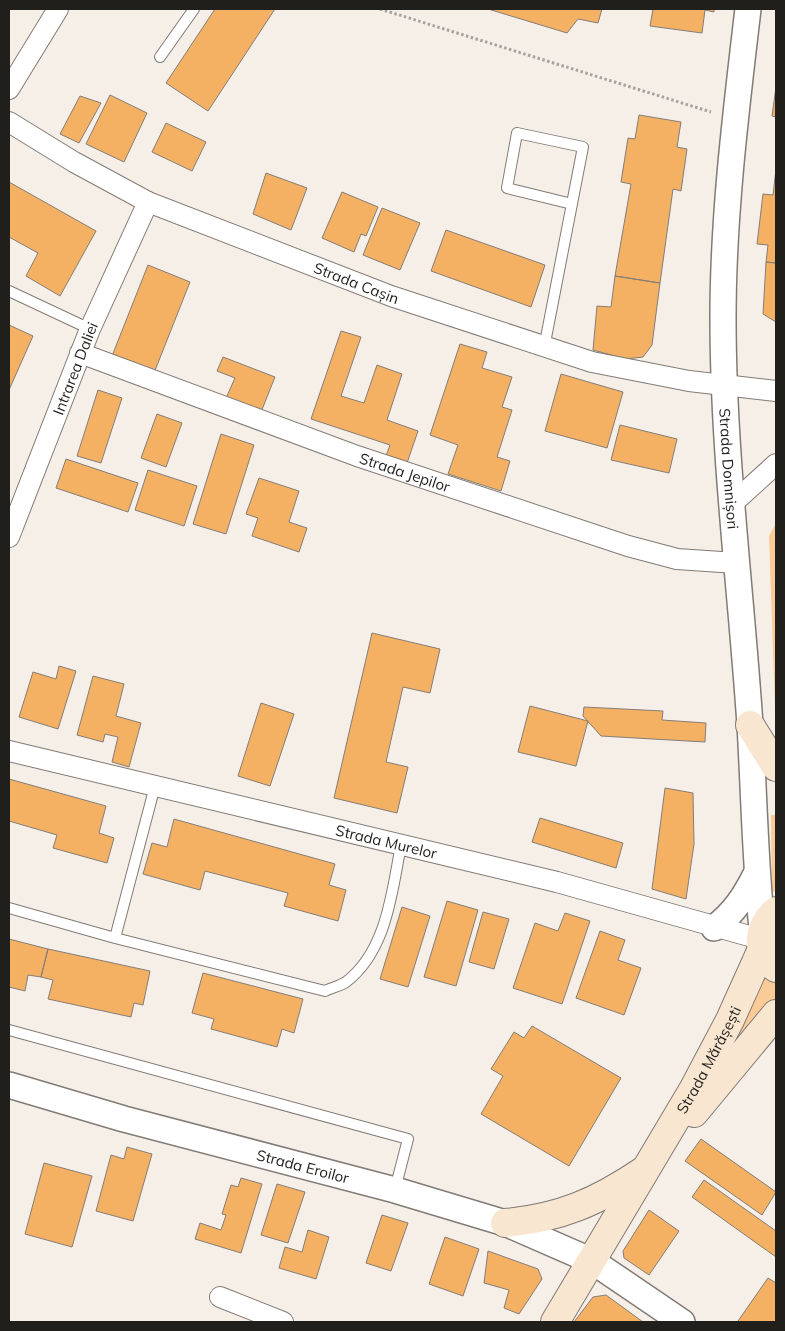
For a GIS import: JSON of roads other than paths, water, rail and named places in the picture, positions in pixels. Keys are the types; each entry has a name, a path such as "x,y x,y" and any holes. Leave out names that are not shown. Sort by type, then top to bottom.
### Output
{"main road":[{"path":"750,725 776,767"},
{"name":"Strada Mărășești","path":"555,1322 648,1168 711,1055 767,939"},
{"name":"Strada Mărășești","path":"648,1168 776,1014"},
{"path":"505,1223 543,1218 586,1205 617,1189 648,1168"}],"street":[{"path":"9,89 58,9"},
{"name":"Strada Domnișori","path":"748,9 735,119 723,268 725,386 736,563 750,725 756,874 767,939"},
{"name":"Strada Cașin","path":"9,122 74,162 148,202 391,296 544,348 592,362 725,386 776,391"},
{"name":"Intrarea Daliei","path":"9,537 80,353 148,202"},
{"name":"Strada Jepilor","path":"80,353 357,456 628,546 677,560 736,563"},
{"path":"732,504 776,464"},
{"name":"Strada Murelor","path":"9,751 557,882 714,928 767,939"},
{"path":"714,928 741,902 756,874"},
{"name":"Strada Eroilor","path":"9,1085 124,1119 395,1190 505,1223 592,1261 682,1322"},
{"path":"220,1297 283,1322"}],"lane":[{"path":"160,57 194,9"},
{"path":"544,348 572,204 583,147 517,133 506,188 572,204"},
{"path":"9,290 90,329"},
{"path":"115,938 155,786"},
{"path":"9,908 115,938 325,991 346,982 364,962 380,936 389,908 402,845"},
{"path":"9,1030 408,1139 395,1190"}]}
